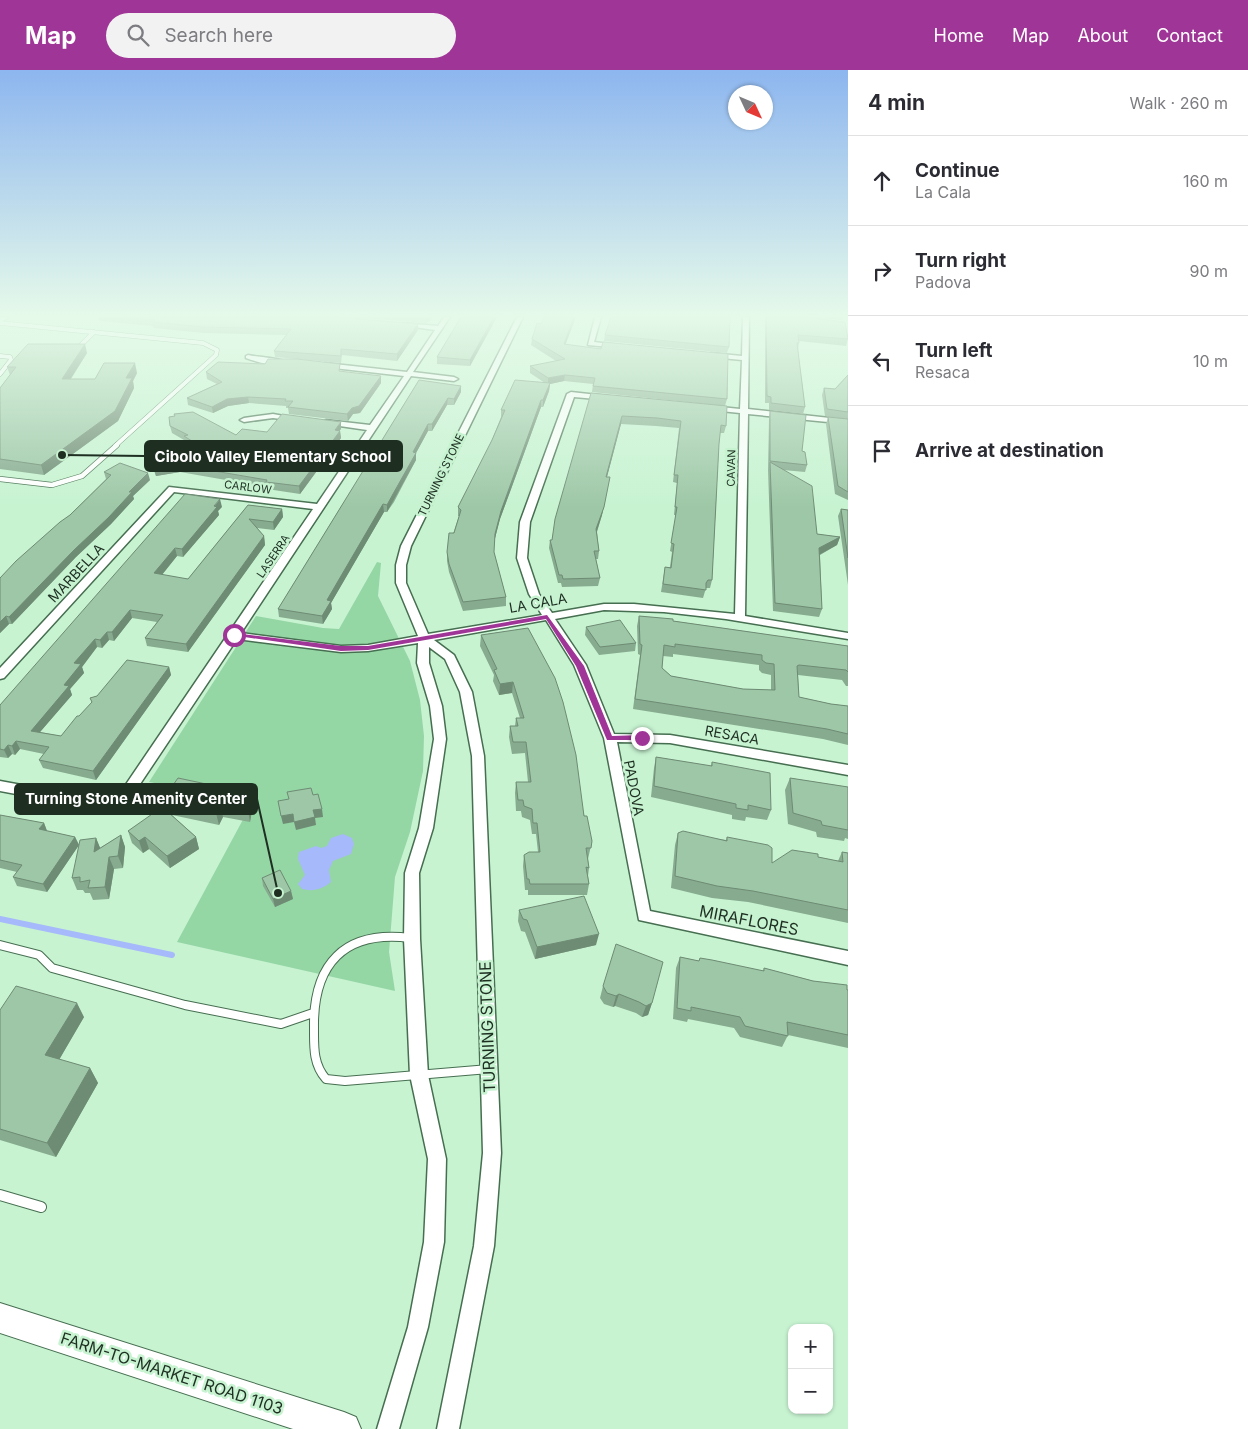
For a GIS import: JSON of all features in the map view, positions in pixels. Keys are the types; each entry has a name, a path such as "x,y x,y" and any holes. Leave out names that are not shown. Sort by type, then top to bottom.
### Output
{"main road":[{"name":"FARM-TO-MARKET ROAD 1103","path":"0,1318 344,1429"}],"street":[{"name":"LASERRA","path":"0,786 117,808 321,508 405,380"},
{"name":"TURNING STONE","path":"388,1429 418,1327 434,1242 437,1159 419,1075 412,939 412,872 426,828 440,739 436,706 423,664 424,638 401,583 401,565 406,546 488,380"},
{"name":"CAVAN","path":"740,620 745,380"},
{"name":"PADOVA","path":"619,399 571,394 526,522 522,558 534,594 580,666 610,738 644,916"},
{"path":"705,407 848,422"},
{"path":"244,420 273,416 310,420"},
{"path":"319,422 373,428"},
{"name":"CARLOW","path":"172,489 321,508"},
{"name":"MARBELLA","path":"0,675 172,489"},
{"name":"LA CALA","path":"234,635 341,649 368,648 604,607 628,606 848,636"},
{"name":"TURNING STONE","path":"424,638 450,657 466,692 473,720 478,756 492,1153 484,1246 448,1429"},
{"name":"RESACA","path":"610,738 670,739 848,770"},
{"name":"MIRAFLORES","path":"644,916 848,958"}],"lane":[{"path":"0,479 52,485 82,476 188,380"},
{"path":"412,939 381,936 361,940 335,955 319,978 313,1013 316,1069 326,1079 345,1081 489,1069"},
{"path":"1,946 38,955 52,968 185,1005 281,1024 313,1013"},
{"path":"0,1195 41,1207"}],"green space":[{"path":"377,562 381,563 378,596 410,661 420,700 424,736 423,771 410,832 395,877 389,952 395,991 177,942 253,801 149,782 256,616 339,629"}],"water":[{"path":"343,834 352,838 354,844 351,854 333,861 329,870 331,882 318,889 302,889 298,884 305,875 298,859 299,852 316,846 321,848 327,846 331,838"}],"building":[{"path":"6,380 131,380 115,411 41,465 0,459 0,388"},
{"path":"219,380 378,380 359,406 352,408 347,414 288,407 293,401 285,401 286,399 248,397 227,399 212,407 187,398 222,382"},
{"path":"419,380 461,386 454,399 448,398 432,424 428,424 413,452 416,453 387,505 383,504 327,600 331,601 322,616 278,609"},
{"path":"515,380 550,383 543,400 541,400 501,511 495,534 494,552 506,597 463,602 449,564 447,552 449,533 454,533 461,510 458,507 505,410 501,410"},
{"path":"594,380 727,380 727,399 593,386"},
{"path":"767,380 802,380 805,407 771,403 771,397 767,396"},
{"path":"843,380 848,380 848,412 827,409 824,388 835,389"},
{"path":"591,393 727,406 726,426 721,425 719,444 712,580 708,580 706,583 706,590 663,584 665,567 671,568 674,544 671,543 677,507 675,507 678,475 674,475 681,421 657,418 622,416 606,477 610,477 604,507 596,529 599,551 594,551 600,578 563,579 562,575 559,575 550,540 552,540 555,519"},
{"path":"770,411 806,415 802,451 805,452 807,465 770,461"},
{"path":"193,412 236,435 242,429 267,432 282,414 341,422 335,430 340,431 299,486 266,482 267,480 179,465 154,469 149,451 195,443 184,436 188,435 170,426 169,417 175,416 174,414"},
{"path":"828,417 848,419 848,492 838,486"},
{"path":"770,462 812,486 817,534 840,537 819,548 822,609 775,603"},
{"path":"120,463 148,473 129,492 132,492 109,517 9,617 6,616 0,622 0,578 16,561 70,515 111,475 104,472"},
{"path":"185,494 220,499 214,506 217,507 182,549 175,548 154,573 188,579 248,505 282,509 273,522 249,519 264,536 186,644 145,638 163,615 130,610 112,632 107,632 100,640 95,639 74,663 81,664 64,685 69,686 31,731 61,736 77,716 92,702 90,698 97,696 127,660 169,667 93,771 39,760 49,747 16,741 12,746 8,745 4,750 0,749 0,705"},
{"path":"841,509 848,510 848,558"},
{"path":"639,616 673,619 673,621 848,646 848,672 846,670 797,666 799,697 848,706 848,734 827,729 635,699 642,645 640,644","holes":["675,644 762,655 762,660 766,663 774,664 775,690 743,689 671,676 662,668 664,645 675,647"]},
{"path":"620,620 636,643 600,647 586,627"},
{"path":"528,628 555,678 576,755 584,816 587,816 592,841 591,848 586,848 589,868 586,867 589,884 530,884 529,879 527,879 524,855 529,852 540,852 537,823 533,823 532,809 524,806 523,800 518,800 516,782 531,782 526,742 513,742 510,726 518,726 516,718 524,718 513,682 500,684 494,670 497,669 481,635"},
{"path":"656,757 712,766 712,762 770,773 771,810 748,805 748,810 736,808 736,804 654,786"},
{"path":"178,778 230,789 227,795 250,799 248,810 220,805 216,813 161,802"},
{"path":"790,778 848,787 848,830 822,825 821,821 793,813"},
{"path":"311,788 313,795 318,794 322,809 313,810 315,817 294,822 293,814 281,816 278,801 289,799 287,792"},
{"path":"160,805 196,837 167,856 145,837 139,841 128,831 155,812"},
{"path":"0,815 44,823 39,829 75,837 43,884 13,877 22,865 0,860"},
{"path":"683,831 727,841 727,837 768,845 772,848 772,863 792,850 818,854 818,857 843,862 842,852 848,853 848,910 753,891 717,886 675,876 678,833"},
{"path":"121,835 118,856 109,857 105,887 88,888 90,880 80,882 80,877 72,878 80,840 96,838 94,852"},
{"path":"280,870 291,891 273,899 262,878"},
{"path":"584,896 599,934 537,947 527,920 523,919 519,910"},
{"path":"616,944 663,962 652,1003 646,1006 619,994 616,996 607,993 603,986"},
{"path":"680,957 699,961 700,958 712,960 764,971 764,968 813,981 847,985 848,1035 787,1022 788,1036 745,1026 740,1017 691,1007 691,1011 677,1008"},
{"path":"16,986 77,1003 45,1055 90,1068 47,1143 0,1129 0,1010"}],"waterway":[{"path":"0,919 172,955"}],"place":[{"name":"Cibolo Valley Elementary School","path":"62,455"},
{"name":"Turning Stone Amenity Center","path":"278,893"}],"route":[{"path":"234,635 341,649 368,648 547,617 580,666 610,738 642,738"}]}
